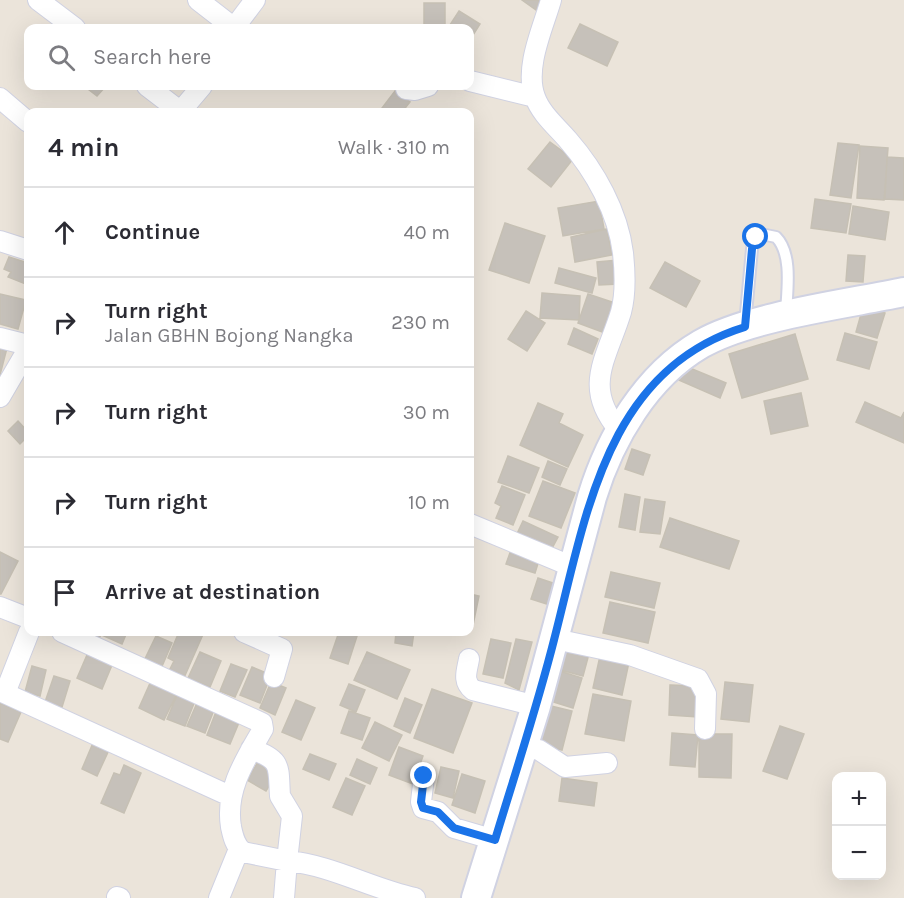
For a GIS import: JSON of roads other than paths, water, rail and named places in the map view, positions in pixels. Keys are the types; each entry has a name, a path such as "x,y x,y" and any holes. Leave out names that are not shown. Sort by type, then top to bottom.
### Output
{"street":[{"path":"38,0 70,24"},
{"path":"198,0 229,24"},
{"path":"237,24 255,0"},
{"path":"551,0 532,70 535,97 603,191 623,253 624,299 604,358 599,391 606,415 619,430"},
{"path":"474,82 535,97"},
{"path":"152,90 175,108"},
{"path":"183,108 199,90"},
{"path":"0,98 24,119"},
{"path":"0,242 24,249"},
{"path":"476,898 536,706 601,469 619,430 660,376 702,343 745,327 786,316 904,292"},
{"path":"0,338 24,346"},
{"path":"0,397 24,354"},
{"path":"474,526 573,567"},
{"path":"0,607 24,616"},
{"path":"27,636 2,692 230,796"},
{"path":"71,636 260,720 262,729 230,796 230,817 239,849 219,898"},
{"path":"253,636 282,649 282,657 274,676"},
{"path":"555,639 630,655 698,679 705,693 705,729"},
{"path":"469,659 465,678 466,684 472,690 536,706"},
{"path":"523,747 539,750 565,766 607,762"},
{"path":"251,749 268,757 279,766 282,779 280,796 292,816 284,898"},
{"path":"424,776 421,802 423,808 438,812 454,828 495,840"},
{"path":"239,849 250,855 315,865 371,886 415,898"}],"lane":[{"path":"745,327 752,249 754,240 761,234 776,237 784,248 788,290 786,316"}]}
